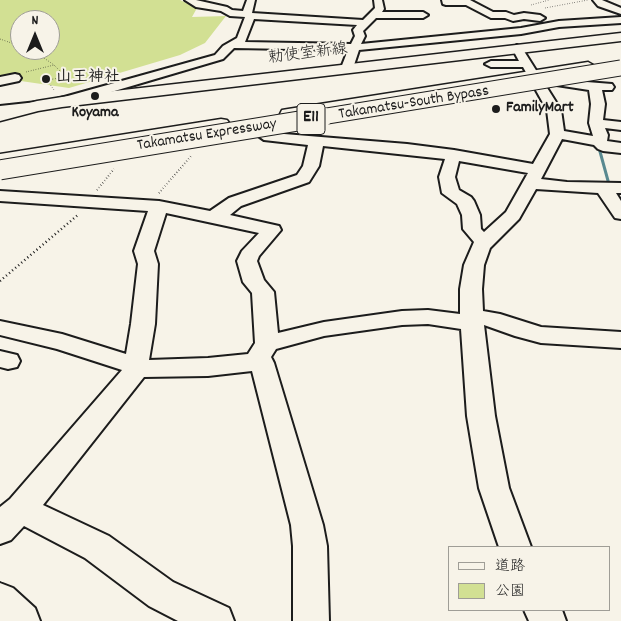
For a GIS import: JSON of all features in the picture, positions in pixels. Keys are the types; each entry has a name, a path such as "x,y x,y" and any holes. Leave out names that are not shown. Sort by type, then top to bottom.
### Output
{"main road":[{"name":"勅使室新線","path":"0,116 37,106 62,102 517,48 620,28"},
{"name":"Takamatsu-South Bypass","path":"0,162 621,62"},
{"name":"Takamatsu Expressway","path":"0,162 621,62"},
{"name":"Takamatsu-South Bypass","path":"0,174 257,130 538,76 621,68"},
{"name":"Takamatsu Expressway","path":"0,170 621,68"}],"street":[{"path":"189,0 199,5 219,7 230,13 364,23"},
{"path":"62,102 211,61 219,57 226,48 241,40 249,15 247,12 251,0"},
{"path":"347,68 360,36 358,30 364,23 376,15 380,9 378,0"},
{"path":"446,0 446,2 468,2 491,14 506,15 513,18 524,16 573,23"},
{"path":"597,1 621,6"},
{"path":"597,1 621,12"},
{"path":"376,15 423,15"},
{"path":"510,32 508,27 513,18"},
{"path":"232,45 354,47 534,30 559,24 606,22 620,28"},
{"path":"510,32 513,25 523,25"},
{"path":"515,546 494,488 481,416 471,289 474,265 481,246 513,215 556,134 554,110 538,76 517,48"},
{"path":"491,64 538,76 602,86 596,123 601,136 599,141"},
{"path":"0,81 17,76"},
{"path":"0,110 37,106"},
{"path":"596,123 621,126"},
{"path":"257,130 269,137 315,150 340,152 354,144 454,155 568,187 611,187 621,214"},
{"path":"556,134 599,141 603,146 621,148"},
{"path":"212,217 223,212 235,202 303,178 308,173 315,150"},
{"path":"454,155 447,177 451,193 465,201 471,215 472,229 478,237 487,241"},
{"path":"0,196 154,206 272,230 249,255 247,261 254,282 263,292 262,363 307,524 310,546 311,621"},
{"path":"154,206 144,251 148,264 135,371 11,520 97,547 161,594 216,621"},
{"path":"0,328 62,342 146,369 200,367 261,352 324,329 402,318 492,319 523,331 541,335 621,340"},
{"path":"0,600 22,621"}],"path":[{"path":"545,8 589,0 597,1"},
{"path":"47,60 66,77 47,80 52,88"},
{"path":"17,76 54,65"},
{"path":"154,206 194,153"},
{"path":"0,281 81,211 86,202 118,165"}],"green space":[{"path":"0,0 180,0 197,8 192,17 226,16 205,43 180,55 69,88 0,78"}],"waterway":[{"path":"599,148 610,188"}],"place":[{"name":"山王神社","path":"46,79"},
{"name":"Koyama","path":"95,96"},
{"name":"FamilyMart","path":"496,109"}]}
